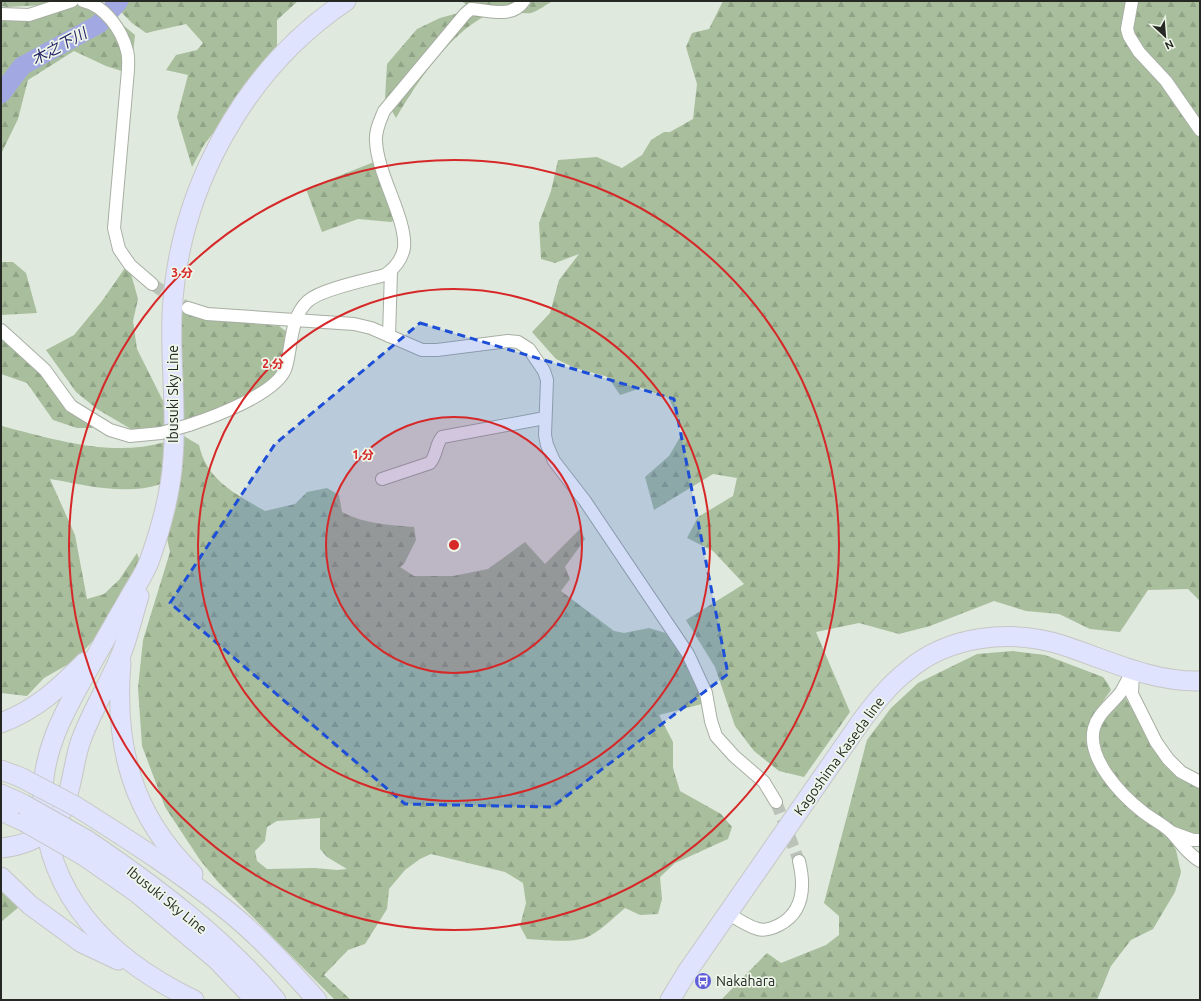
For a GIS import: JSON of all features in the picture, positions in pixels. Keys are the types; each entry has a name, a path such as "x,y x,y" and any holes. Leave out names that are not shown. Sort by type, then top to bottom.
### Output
{"main road":[{"name":"Ibusuki Sky Line","path":"186,997 141,971 105,941 83,918 68,896 52,856 47,831 43,807 45,765 58,725 149,562 163,516 173,462 172,313 178,261 185,226 216,149 237,113 267,73 295,42 328,13 346,1"},
{"path":"1,848 14,847 47,831 60,816 65,806 71,774 81,742 122,652 149,562"},
{"name":"Kagoshima Kaseda line","path":"670,1000 728,913 874,705 908,670 928,656 954,645 978,639 1018,636 1062,645 1133,670 1171,680 1200,681"},
{"path":"1,723 24,713 42,702 60,687 103,643"},
{"path":"122,652 119,691 122,739 127,767 137,794 163,839 186,867 223,903 230,913"},
{"path":"1,770 77,807 166,864 230,913 271,950 317,1000"},
{"name":"Ibusuki Sky Line","path":"1,794 24,813 86,848 126,867 204,928 276,1000"},
{"name":"Ibusuki Sky Line","path":"1,811 24,813"},
{"name":"Ibusuki Sky Line","path":"86,848 217,960 255,1000"},
{"path":"1,877 30,905 82,943 141,971"}],"street":[{"path":"1,14 29,15 72,1"},
{"path":"83,1 92,3 102,10 112,21 120,34 127,51 128,70 114,228 119,249 130,265 152,284"},
{"path":"1,330 45,370 71,406 110,430 130,436 160,433 189,425 229,410 265,391 286,369 295,320 307,301 319,294 385,275 391,271 400,258 404,247 398,217 378,156 376,140 378,124 384,111 465,14 471,10 503,13 520,6 524,1"},
{"path":"1132,1 1127,29 1129,36 1139,52 1166,81 1200,130"},
{"path":"389,336 391,271"},
{"path":"188,308 207,314 354,324 371,328 422,350 437,350 508,341 518,342 528,349 544,371 547,380 545,418 547,445 554,461 585,501 688,654 706,693 710,721 716,736 734,756 764,782 776,802"},
{"path":"382,479 430,463 435,458 437,443 442,437 545,418"},
{"path":"1133,670 1132,694 1156,742 1168,759 1181,772 1200,782"},
{"path":"1133,670 1121,692 1106,707 1094,728 1093,742 1095,751 1108,776 1132,803 1171,832 1190,856 1200,861"},
{"path":"1171,832 1194,840 1200,840"},
{"path":"728,913 745,924 759,929 773,928 789,919 798,908 801,897 803,885 799,861"}],"highlighted area":[{"path":"420,323 674,399 728,674 552,807 405,804 170,603 275,444"}],"green space":[{"path":"1,1 62,1 44,5 7,7 1,6"},
{"path":"110,1 298,1 277,20 277,48 204,145 192,167 177,117 188,75 166,70 176,55 197,50 203,43 186,24 146,33 132,23"},
{"path":"461,1 553,1 531,13 522,13 503,9 495,11 479,19 451,42 438,57 415,87 396,118 385,99 387,64 417,29 440,18 462,12 467,5"},
{"path":"723,1 1200,1 1200,601 1188,589 1148,590 1120,632 1090,629 1059,614 1026,611 994,601 930,626 899,634 859,623 816,632 850,712 804,777 779,771 754,751 735,726 715,667 686,620 744,584 713,551 687,538 698,517 733,496 737,478 713,474 654,510 645,477 669,456 683,432 669,398 641,388 620,395 608,377 575,368 556,359 532,332 550,313 559,280 579,254 555,263 541,259 539,223 551,191 558,160 597,157 622,168 642,155 651,140 664,132 670,132 693,119 697,84 686,47 692,33 709,29"},
{"path":"92,5 107,12 135,35 131,74 106,66 74,51 28,80 18,119 1,154 1,17 66,6"},
{"path":"379,160 398,218 391,222 358,219 322,232 306,189"},
{"path":"1,262 13,262 26,273 37,313 1,315"},
{"path":"125,268 131,274 138,299 133,321 137,349 164,403 168,428 152,432 131,429 97,409 76,392 46,350 74,335 102,301"},
{"path":"181,310 203,319 279,326 287,332 283,370 263,388 182,425"},
{"path":"1,335 14,344 73,411 105,428 77,428 53,420 27,383 1,374"},
{"path":"1,426 62,441 103,447 124,448 165,442 161,484 134,489 120,489 50,479 75,535 87,599 104,594 119,580 137,553 142,567 122,610 74,661 44,678 27,696 1,693"},
{"path":"182,435 199,445 209,468 224,485 265,511 295,504 307,492 327,488 339,495 342,512 359,519 377,523 414,527 416,540 404,564 400,567 414,576 453,576 488,569 525,542 545,564 580,529 585,539 565,567 570,579 561,591 614,631 624,633 649,628 669,634 692,672 702,704 659,715 673,742 673,768 680,791 721,814 732,827 728,839 675,863 660,877 662,899 658,914 640,915 625,908 596,932 579,940 556,941 527,939 520,926 526,903 523,883 505,872 431,854 420,859 405,870 389,889 387,909 365,944 348,950 324,975 351,1000 335,1000 218,882 200,860 165,807 142,746 138,688 143,640 170,552 166,534","holes":["320,818 320,849 327,857 347,869 267,869 257,861 255,851 265,841 267,827 277,821"]},
{"path":"1013,651 1045,655 1103,677 1111,690 1097,710 1091,754 1168,836 1176,850 1181,872 1175,892 1153,929 1131,940 1111,966 1097,1000 721,1000 767,953 781,963 826,945 839,935 839,916 824,903 867,740 891,708 918,683 977,654"},
{"path":"1125,697 1165,766 1181,779 1200,789 1200,837 1186,833 1146,809 1114,777 1097,746 1100,723"},
{"path":"1,881 20,906 1,922"}],"waterway":[{"name":"木之下川","path":"1,94 22,66 99,24 119,1"}],"tunnel":[{"path":"152,284 188,308"},
{"path":"776,802 799,861"}],"place":[{"name":"Nakahara","path":"703,981"}]}
